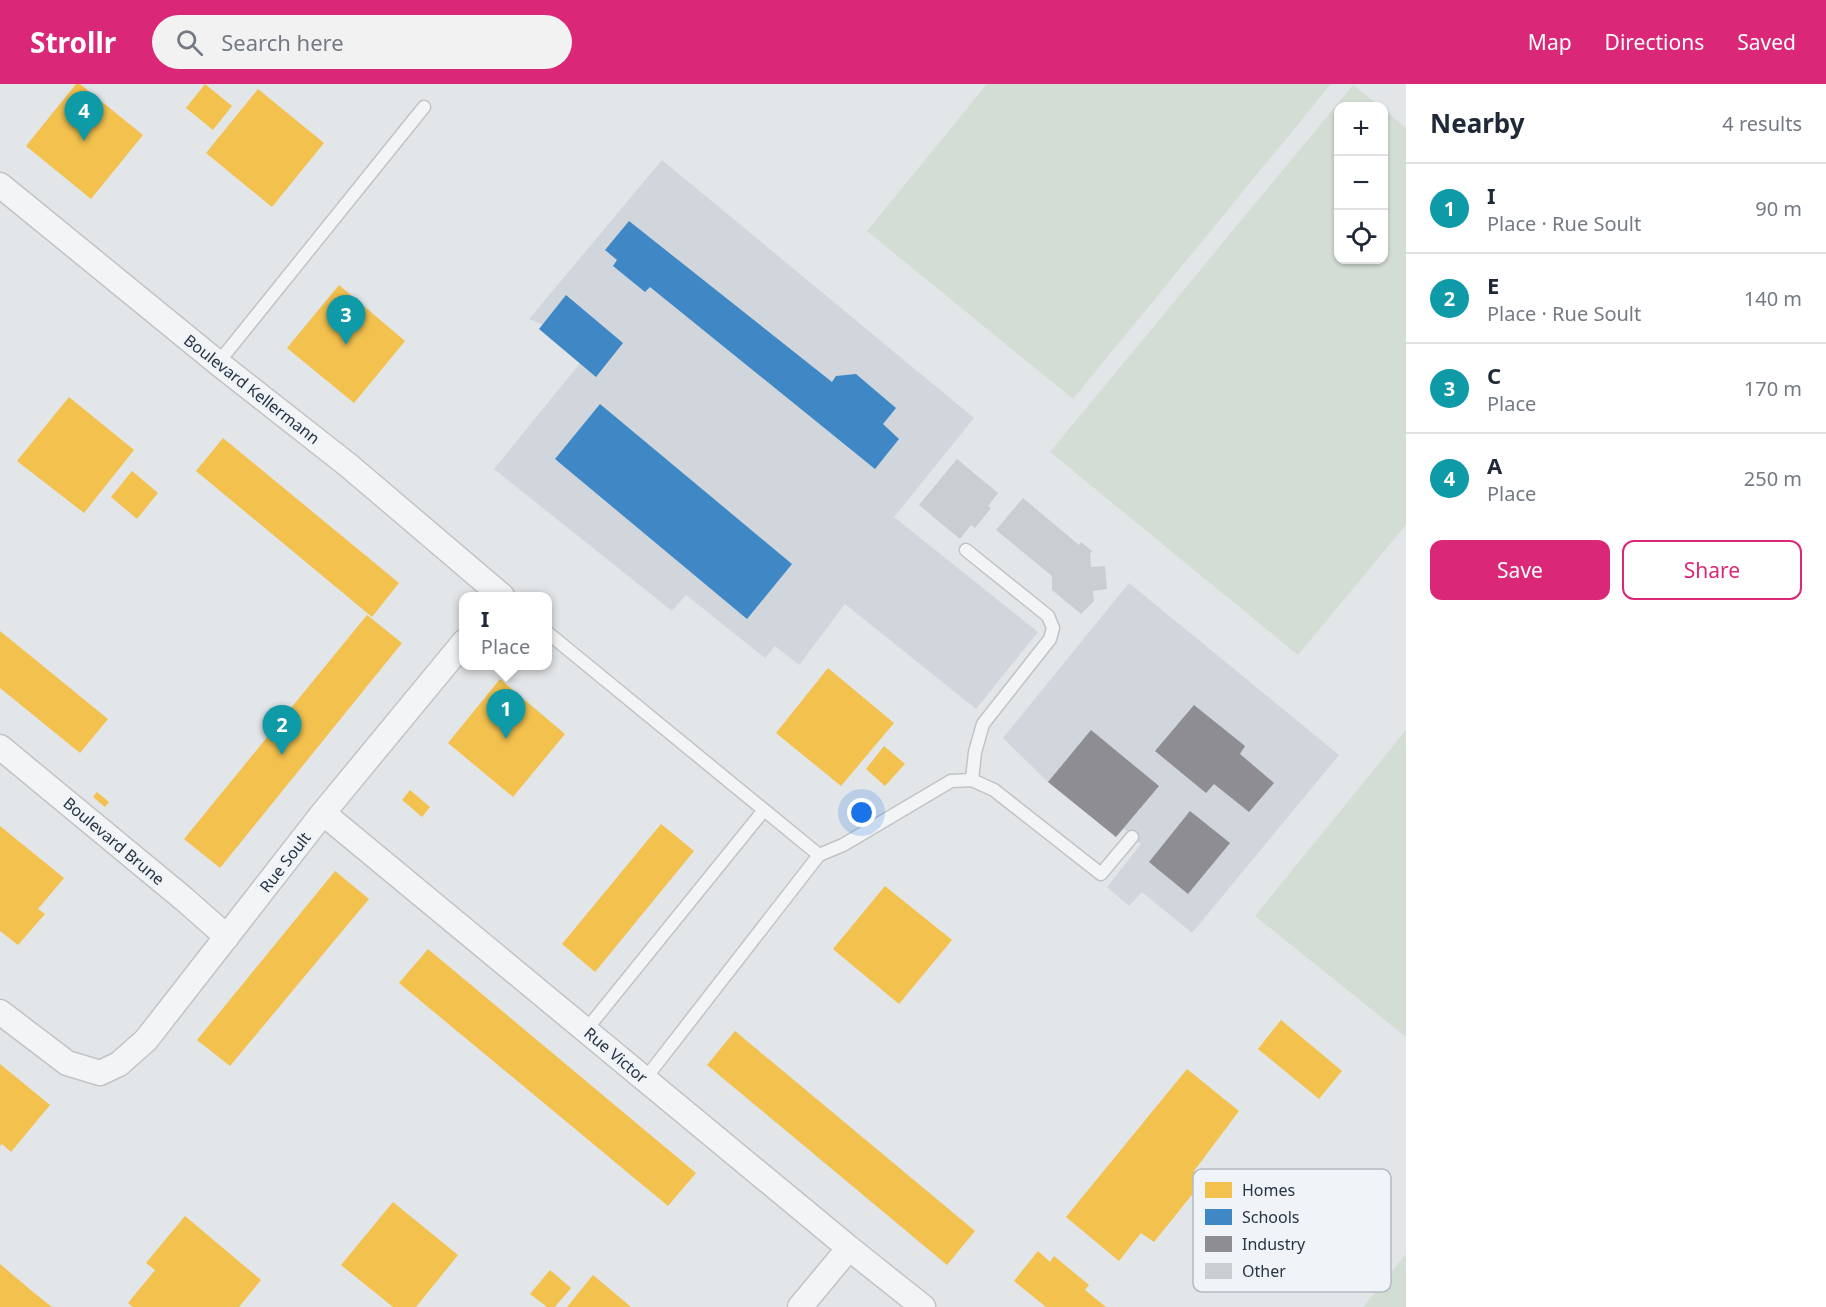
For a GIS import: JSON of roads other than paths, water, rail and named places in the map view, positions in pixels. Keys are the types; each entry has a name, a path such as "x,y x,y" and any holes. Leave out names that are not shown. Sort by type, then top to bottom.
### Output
{"street":[{"name":"Boulevard Kellermann","path":"0,185 218,363 348,465 497,592"},
{"name":"Rue Soult","path":"0,1012 67,1063 100,1073 119,1064 146,1040 323,813 459,648"},
{"name":"Boulevard Brune","path":"0,747 227,937"},
{"name":"Rue Victor","path":"323,813 923,1307"},
{"path":"800,1307 849,1248"}],"lane":[{"path":"218,363 424,107"},
{"path":"966,550 1048,616 1053,628 1050,639 983,724 975,752 972,780"},
{"path":"552,636 819,855"},
{"path":"645,1079 819,855 843,845 951,781 972,780 994,790 1101,874 1132,837"},
{"path":"586,1030 764,810"}],"place":[{"name":"A","path":"84,141"},
{"name":"C","path":"346,345"},
{"name":"I","path":"506,739"},
{"name":"E","path":"282,755"}]}
